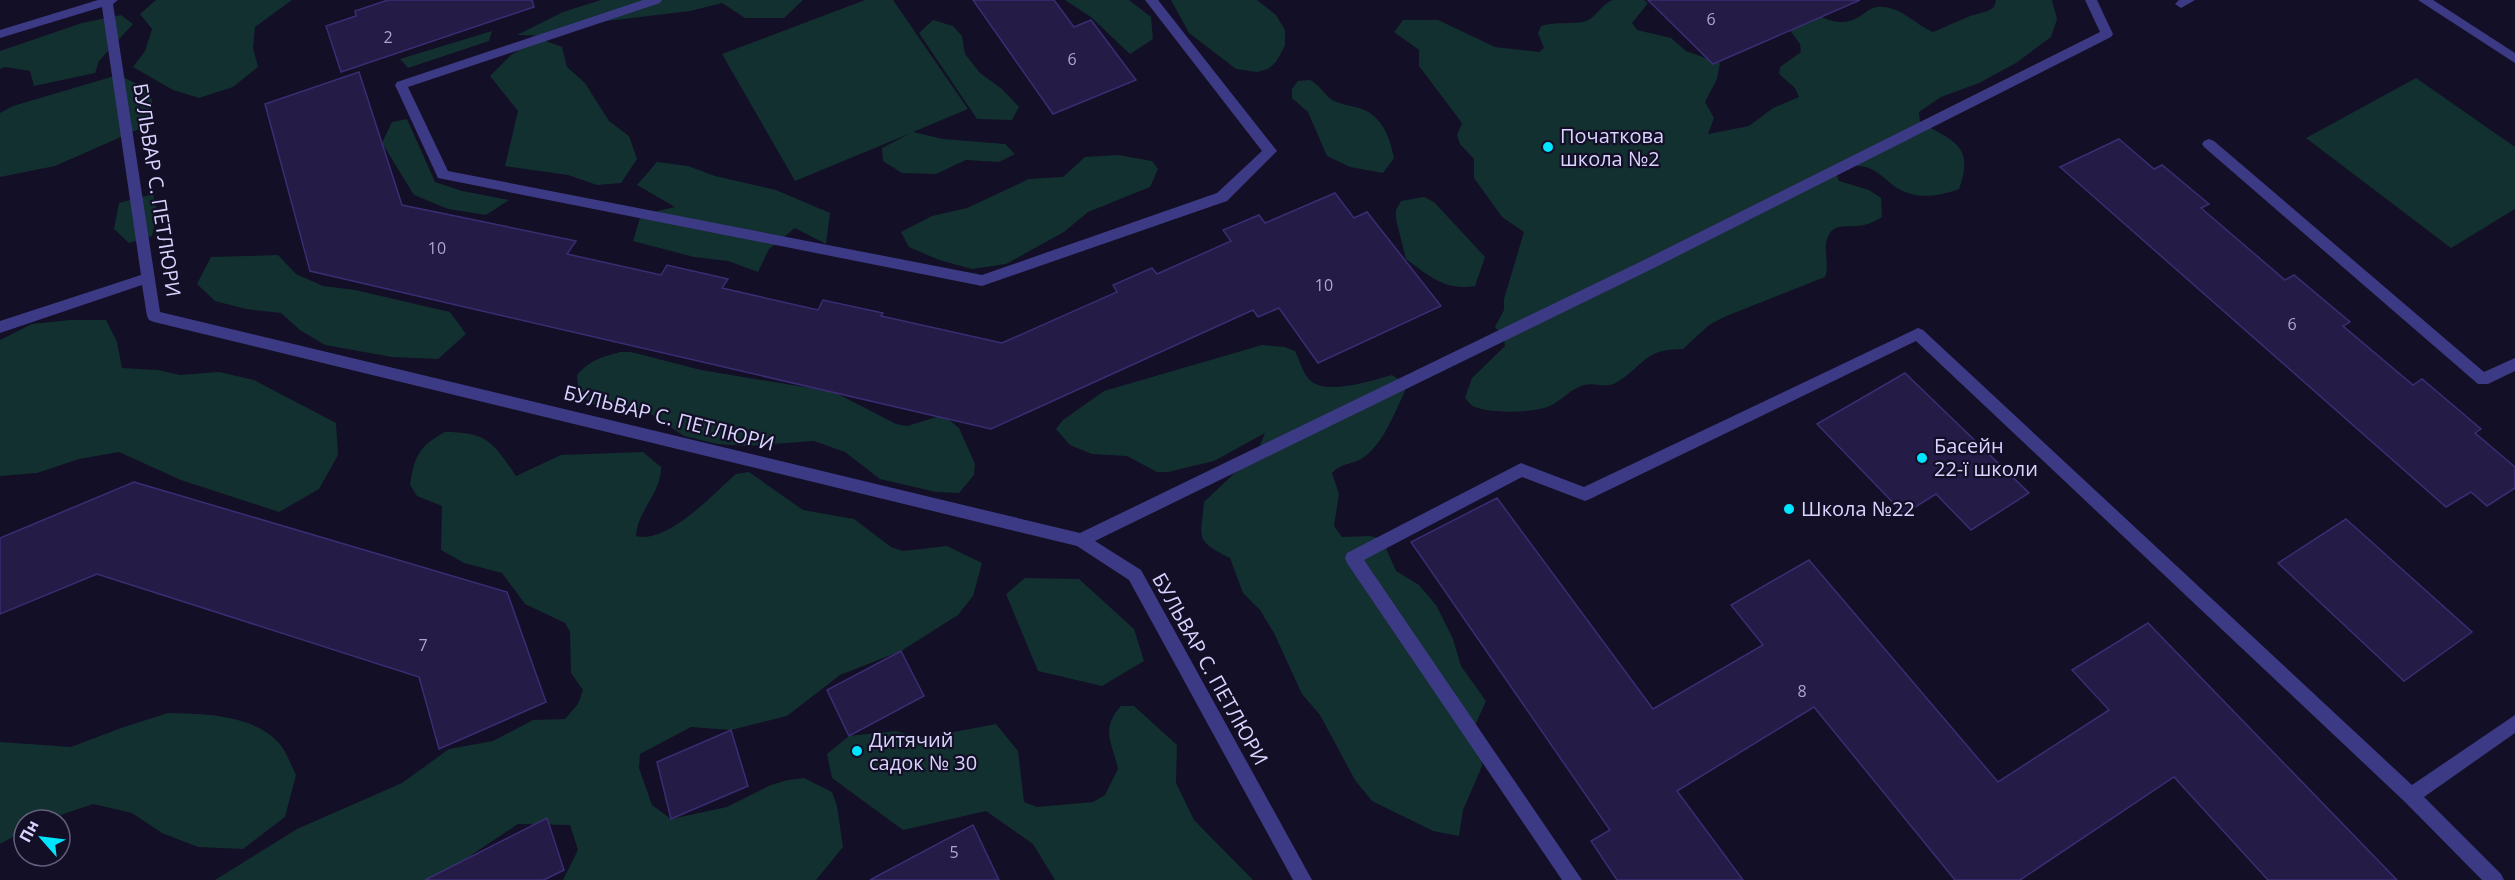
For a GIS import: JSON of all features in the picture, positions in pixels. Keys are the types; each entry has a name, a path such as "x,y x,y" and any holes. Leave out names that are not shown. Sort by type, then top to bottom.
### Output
{"street":[{"path":"656,0 401,85 443,175 982,281 1222,196 1270,151 1151,0"},
{"path":"1081,540 1649,264 2107,34 2091,0"},
{"path":"2424,0 2515,59"},
{"path":"0,34 110,1"},
{"name":"БУЛЬВАР C. ПЕТЛЮРИ","path":"110,1 154,316 1081,540 1135,575 1304,880"},
{"path":"2209,144 2483,380 2515,364"},
{"path":"0,327 147,278"},
{"path":"1573,880 1353,558 1521,470 1585,494 1918,334 2411,796 2495,880"},
{"path":"2411,796 2515,723"}],"green space":[{"path":"156,0 292,0 255,27 253,48 258,67 233,87 199,98 173,90 133,67 145,51 152,29 140,14"},
{"path":"601,0 803,0 784,18 745,18 722,3 690,11 590,23 552,36 517,35 563,12"},
{"path":"865,0 893,0 968,109 913,132 943,139 1005,144 1015,154 999,162 966,160 936,174 902,173 883,161 882,148 911,133 795,181 722,54"},
{"path":"1065,0 1129,0 1151,17 1153,39 1130,54 1091,17"},
{"path":"1171,0 1257,0 1276,15 1285,30 1285,46 1276,62 1268,69 1257,72 1236,69 1189,33"},
{"path":"1613,0 1644,0 1648,3 1632,23 1637,30 1671,38 1686,51 1720,63 1717,79 1705,102 1714,118 1708,134 1749,126 1773,108 1799,97 1795,88 1779,74 1780,67 1801,52 1800,44 1789,29 1809,10 1829,20 1842,22 1855,19 1874,8 1890,8 1933,32 1988,11 1994,7 1996,0 2052,0 2057,19 2051,37 2016,63 1979,83 1941,97 1919,112 1920,122 1951,140 1962,153 1964,163 1959,189 1937,195 1914,195 1899,189 1870,168 1852,166 1835,170 1839,181 1869,190 1881,198 1882,217 1859,226 1838,227 1829,234 1826,244 1825,277 1724,317 1709,325 1683,349 1653,354 1614,384 1584,385 1571,391 1552,405 1536,410 1502,412 1475,407 1465,398 1472,378 1505,346 1503,336 1495,327 1504,310 1504,299 1524,232 1502,217 1474,178 1474,159 1460,144 1457,135 1462,123 1419,66 1419,50 1394,32 1403,20 1438,20 1495,47 1539,52 1544,48 1538,33 1541,26 1586,21"},
{"path":"121,15 133,24 99,61 95,73 34,86 30,71 5,67 0,69 0,51 82,23"},
{"path":"933,20 953,26 962,36 965,54 980,73 1002,89 1019,107 1012,120 977,119 919,33"},
{"path":"492,31 489,41 408,68 400,59"},
{"path":"538,38 562,47 567,67 585,83 609,121 629,136 637,159 621,183 597,185 568,175 505,166 518,111 490,76 511,55"},
{"path":"118,75 150,90 154,115 146,126 55,166 0,177 0,113 13,106"},
{"path":"2416,78 2515,147 2515,209 2451,248 2306,138"},
{"path":"1310,80 1334,101 1362,109 1380,123 1388,136 1394,158 1383,173 1350,167 1327,156 1308,112 1292,98 1292,89 1298,81"},
{"path":"407,119 435,182 462,191 509,200 486,215 448,209 414,195 382,143 392,122"},
{"path":"1118,155 1152,161 1158,169 1150,187 1088,212 1064,232 1006,264 972,269 939,260 909,247 901,232 932,216 967,208 1029,179 1063,177 1085,157"},
{"path":"657,162 688,166 715,176 776,190 830,213 826,244 795,228 769,249 758,272 728,261 694,257 633,241 641,215 675,207 637,185"},
{"path":"153,194 157,212 152,236 129,243 114,229 119,203"},
{"path":"1424,197 1434,202 1485,257 1475,286 1455,286 1438,281 1406,259 1396,210 1401,201"},
{"path":"278,255 296,274 323,286 355,290 450,312 466,334 438,359 392,357 325,345 300,330 281,313 246,309 215,301 197,284 211,257"},
{"path":"70,320 106,320 117,342 122,368 158,370 180,375 219,372 254,380 336,423 338,455 319,489 279,512 181,480 119,452 79,459 37,473 0,476 0,340 32,324"},
{"path":"1262,345 1285,347 1295,351 1311,381 1322,386 1342,387 1392,375 1401,381 1405,391 1382,438 1361,459 1342,466 1332,473 1339,494 1334,526 1342,537 1370,536 1382,539 1396,571 1419,585 1436,605 1453,639 1461,666 1486,701 1476,723 1482,766 1463,810 1459,836 1433,831 1372,801 1355,780 1320,715 1302,694 1274,633 1260,610 1243,593 1230,558 1210,547 1202,537 1204,502 1257,452 1265,433 1214,461 1168,472 1157,472 1127,456 1092,454 1070,445 1056,429 1063,420 1104,391"},
{"path":"620,352 631,352 701,370 834,392 896,424 907,426 943,415 959,428 975,464 974,475 959,493 936,492 880,479 845,452 814,441 746,446 717,444 684,436 651,414 630,406 594,404 579,395 577,375 597,360"},
{"path":"445,432 471,434 488,441 516,476 561,455 643,452 661,467 658,485 640,518 636,536 649,536 676,525 703,505 736,474 749,472 803,510 854,519 891,547 903,551 947,546 982,563 973,596 958,615 901,651 840,675 787,716 731,730 691,727 640,754 639,768 652,805 671,819 727,807 771,785 788,780 804,778 832,792 837,806 843,847 816,880 563,880 578,850 570,825 518,824 464,860 443,880 215,880 297,829 402,783 449,749 493,741 533,720 565,719 578,704 583,690 571,673 570,632 565,623 525,604 502,573 464,563 441,550 442,506 417,496 410,485 419,453 429,442"},
{"path":"1025,578 1079,579 1134,629 1144,661 1102,686 1038,671 1006,594"},
{"path":"1121,706 1134,706 1177,745 1176,783 1194,820 1253,880 1055,880 1033,844 986,811 903,830 832,778 827,754 849,736 896,731 922,738 996,724 1018,751 1024,802 1037,807 1093,802 1105,795 1118,769 1109,729"},
{"path":"168,713 226,717 267,733 281,745 296,775 285,817 243,849 198,847 162,833 132,813 93,804 72,811 72,808 12,808 12,838 0,844 0,742 71,747"}],"building":[{"path":"388,0 532,0 534,7 341,72 326,26 356,16 355,11"},
{"path":"973,0 1054,0 1074,27 1091,20 1136,80 1053,114"},
{"path":"1648,0 1860,0 1713,64"},
{"path":"359,72 402,205 576,241 567,254 661,275 667,265 728,279 722,288 818,310 823,300 883,313 881,316 1002,343 1117,292 1113,285 1152,268 1157,274 1231,241 1223,230 1259,215 1265,223 1335,193 1354,218 1367,212 1441,306 1318,363 1279,308 1258,317 1253,310 991,429 310,271 265,104"},
{"path":"2119,139 2154,169 2162,165 2209,204 2201,208 2285,280 2294,275 2350,322 2343,326 2413,385 2422,379 2481,429 2475,433 2515,467 2515,488 2487,506 2471,492 2446,507 2060,167"},
{"name":"Басейн 22-ї школи","path":"1905,373 2029,493 1971,530 1936,494 1904,514 1817,424"},
{"path":"134,482 507,592 546,702 439,749 419,677 97,574 0,614 0,538"},
{"path":"1497,498 1653,709 1763,645 1731,605 1809,560 1998,782 2109,710 2072,670 2148,623 2397,880 2268,880 2174,777 2020,880 1955,880 1814,707 1677,791 1743,880 1617,880 1591,841 1610,830 1411,542"},
{"path":"2346,519 2472,632 2404,681 2278,563"},
{"path":"901,651 924,696 849,736 827,690"},
{"path":"731,730 748,786 671,819 657,762"},
{"path":"547,818 564,870 544,880 425,880"},
{"path":"973,825 999,880 870,880"}],"place":[{"name":"Початкова школа №2","path":"1548,147"},
{"name":"Басейн 22-ї школи","path":"1922,458"},
{"name":"Школа №22","path":"1789,509"},
{"name":"Дитячий садок № 30","path":"857,751"}]}
